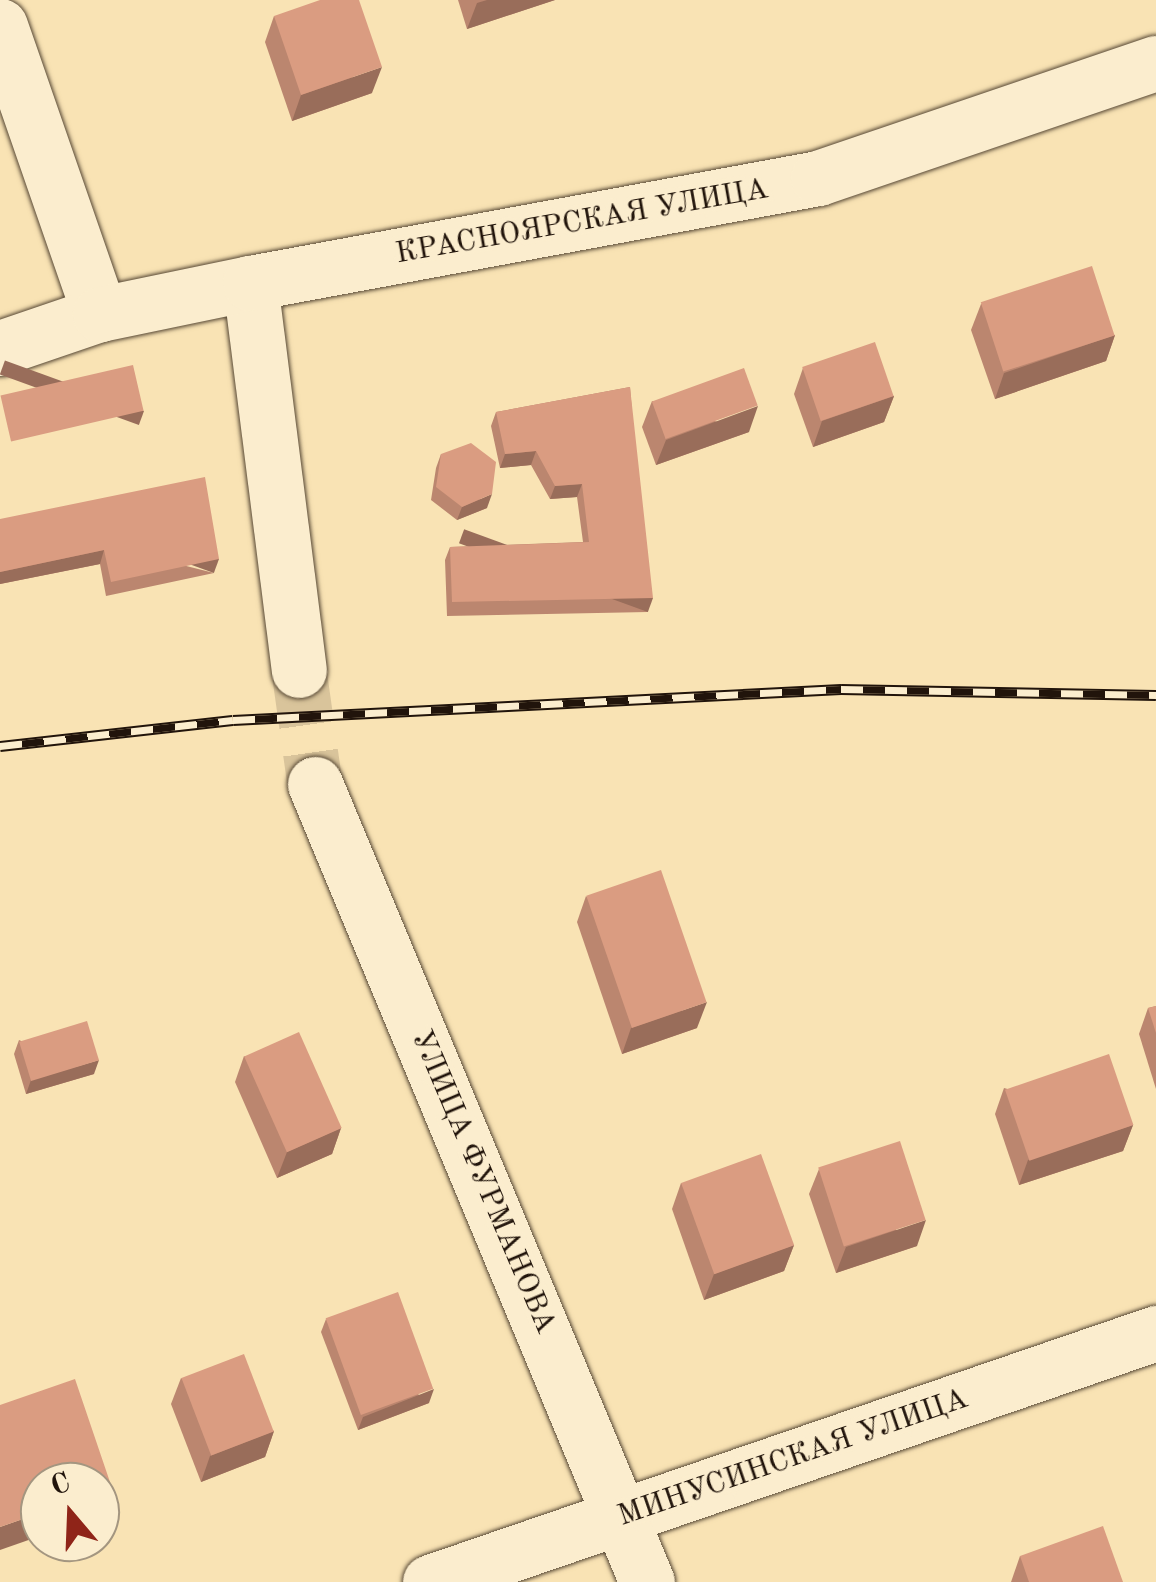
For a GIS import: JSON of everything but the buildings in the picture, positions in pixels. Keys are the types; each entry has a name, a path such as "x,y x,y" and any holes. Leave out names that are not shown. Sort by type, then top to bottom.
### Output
{"street":[{"path":"0,26 100,314"},
{"name":"КРАСНОЯРСКАЯ УЛИЦА","path":"0,348 100,314 818,178 1156,64"},
{"path":"250,283 299,670"},
{"name":"УЛИЦА ФУРМАНОВА","path":"315,784 648,1582"},
{"name":"МИНУСИНСКАЯ УЛИЦА","path":"430,1582 1156,1333"}],"tunnel":[{"path":"299,670 315,784"}],"railway":[{"path":"0,746 233,720 841,689 1156,695"}]}
